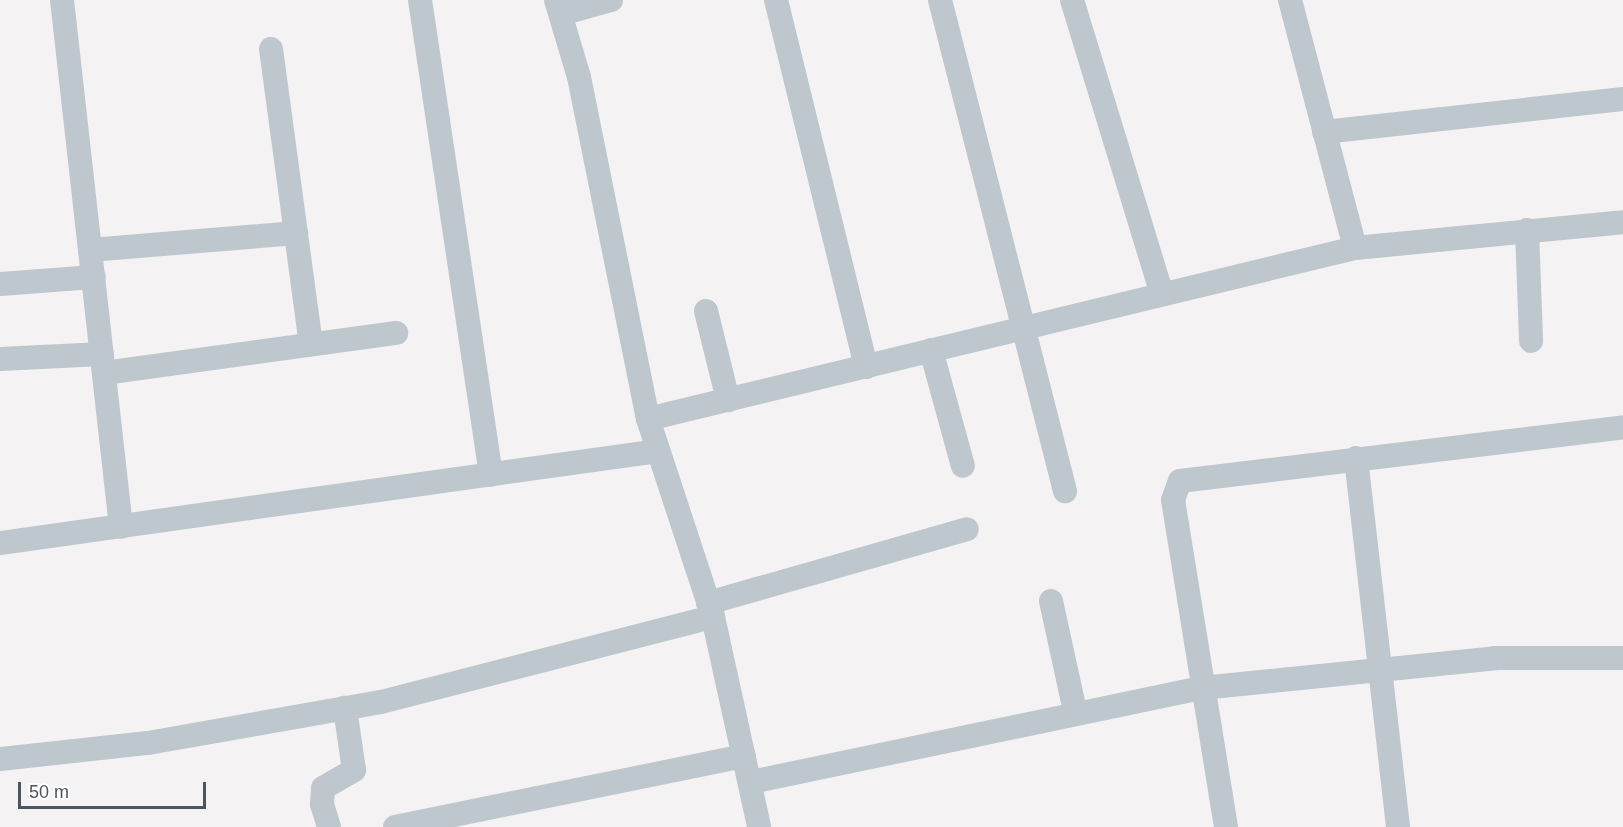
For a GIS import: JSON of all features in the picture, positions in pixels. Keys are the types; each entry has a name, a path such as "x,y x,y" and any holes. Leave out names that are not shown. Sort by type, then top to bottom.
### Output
{"street":[{"path":"62,0 122,527"},
{"path":"420,0 491,475"},
{"path":"611,0 558,7 579,77 648,419 710,610 751,782 759,827"},
{"path":"776,0 866,367"},
{"path":"940,0 1022,329 1065,490"},
{"path":"1072,0 1161,291"},
{"path":"1290,0 1355,248"},
{"path":"271,49 311,344"},
{"path":"1324,132 1623,99"},
{"path":"648,419 1022,329 1161,291 1355,248 1623,222"},
{"path":"1527,230 1531,341"},
{"path":"90,250 296,233"},
{"path":"0,284 94,277"},
{"path":"706,311 728,400"},
{"path":"0,359 103,363 311,344 396,333"},
{"path":"932,350 963,466"},
{"path":"1226,827 1202,688 1173,489 1191,478 1623,427"},
{"path":"0,543 658,451"},
{"path":"1356,458 1398,827"},
{"path":"0,759 148,743 345,708 710,610 967,529"},
{"path":"1052,601 1075,711"},
{"path":"751,782 1075,711 1202,688 1379,667 1495,658 1623,658"},
{"path":"329,827 322,804 323,788 354,770 345,708"},
{"path":"395,827 440,822 744,756"}]}
